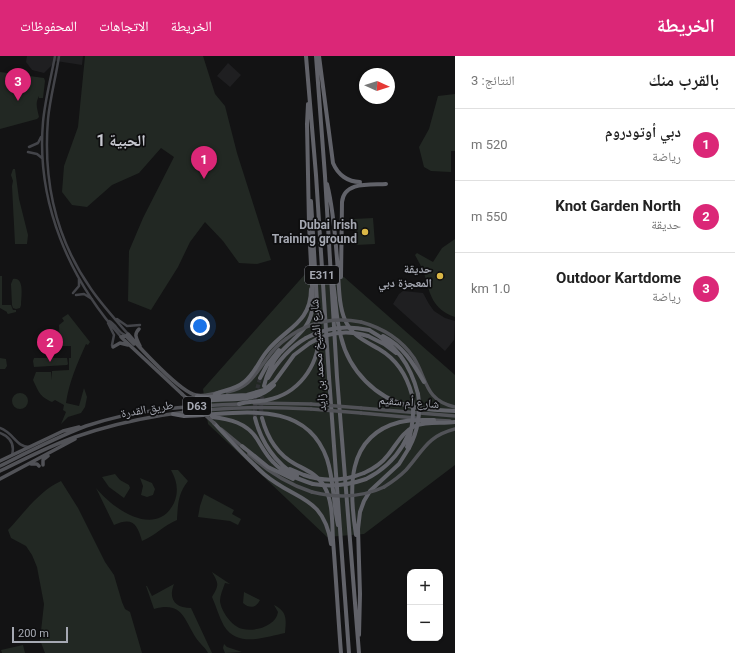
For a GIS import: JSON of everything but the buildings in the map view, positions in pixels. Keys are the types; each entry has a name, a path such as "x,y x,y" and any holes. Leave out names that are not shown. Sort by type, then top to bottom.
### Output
{"highway":[{"name":"شارع الشيخ محمد بن زايد","path":"306,56 349,653"},
{"name":"شارع الشيخ محمد بن زايد","path":"316,56 325,176 336,377 359,653"},
{"path":"319,56 333,163 338,172 346,178 360,183 350,186 344,190 342,194 340,201 342,225"},
{"path":"239,404 272,399 292,389 308,374 317,353 319,336 307,124 309,94"},
{"path":"325,176 330,196 343,316 351,330 363,341 384,352 396,363 405,376 412,395 413,408 412,422 406,447 399,464 374,487 367,496 362,506 358,523 360,594 358,647"},
{"path":"215,394 236,387 247,379 269,348 303,318 308,307 311,296 309,177"},
{"path":"341,300 343,199 349,189 354,187 386,184"},
{"path":"310,251 314,296 313,310 306,327 283,349 276,358 264,386 281,359 306,338 316,333 334,328 351,327 369,330 387,338 403,350 424,382"},
{"path":"330,260 340,337 348,358 360,376 382,395 402,404 455,411"},
{"path":"204,416 229,419 245,427 254,436 273,463 286,473 313,484 337,485 355,482 366,478 385,467 406,447 416,434 420,409 418,394 413,379 402,357 391,345 369,330"},
{"path":"197,396 207,397 255,393 264,390 278,376 294,355 310,343 336,333 352,333 368,336 379,341 393,350 409,369"},
{"path":"260,378 273,357 283,346 297,337"},
{"path":"188,406 203,401 258,396 275,384 286,365"},
{"path":"173,414 181,416 204,416 257,412 270,413 288,418 305,428 318,442 327,459 340,538"},
{"path":"255,418 262,438 268,449 277,459 303,479"},
{"path":"262,418 268,435 279,452 289,460 314,474 325,488 330,506 341,653"},
{"path":"358,547 351,486 354,466 359,454 370,438 389,426 410,420 434,420"},
{"path":"242,446 262,463 275,471 303,479 316,478 334,480 364,473 374,468 383,461 400,438 412,428 428,423 455,422"},
{"path":"214,423 263,473 280,485 305,498 316,508 323,517 329,531 335,566"}],"main road":[{"path":"55,56 42,133 43,160 49,203 62,245 79,278 108,321 129,346 214,423 242,446 262,466 294,486 312,492 331,496 350,496 367,493 384,487 396,479 429,442 441,434 455,430"},
{"path":"59,56 54,94 48,118 47,144 51,185 58,224 81,273 96,296 141,349 183,388 190,394 197,396 236,390 250,382 272,351 286,339 303,328 322,322 342,320 361,322 386,331 401,343 414,358 420,369 424,382 435,397 445,404 455,407"},
{"path":"29,147 39,141 42,133"},
{"path":"28,152 37,154 43,160"},
{"path":"62,245 64,244 68,252 72,252"},
{"path":"81,273 82,268"},
{"path":"79,278 79,286 75,294 84,294 93,300"},
{"path":"115,319 127,326 139,327 136,331 136,337 141,349"},
{"path":"108,321 112,322 123,335 128,334"},
{"path":"108,321 114,335 113,346 120,343 129,346"},
{"path":"122,338 126,336 138,349 141,349"},
{"name":"طريق القدرة","path":"0,461 63,431 84,427 135,413 188,406 239,404 311,407"},
{"name":"طريق القدرة","path":"0,471 56,445 82,435 125,422 173,414 233,408 311,407"},
{"name":"D63","path":"311,407 361,411"},
{"name":"شارع أم سقيم","path":"361,411 455,416"},
{"name":"شارع أم سقيم","path":"361,411 455,422"},
{"name":"طريق القدرة","path":"0,466 84,427"},
{"path":"0,428 8,432 22,446 30,447"},
{"path":"0,433 8,438 16,451 20,450 20,447 16,439"},
{"name":"طريق القدرة","path":"0,479 82,435"},
{"path":"12,444 12,455"},
{"path":"30,464 38,466 50,453"},
{"path":"43,460 48,463"}],"shaded area":[{"path":"27,56 83,56 82,65 56,61 44,73 32,70 26,62"},
{"path":"85,56 203,56 215,94 225,106 237,153 271,260 257,264 239,263 223,241 205,222 190,242 178,267 151,310 128,301 129,251 143,218 174,157 161,148 139,173 112,185 87,207 72,205 62,192 64,166 78,127"},
{"path":"228,63 241,75 230,87 217,76"},
{"path":"0,72 44,78 43,98 39,98 39,96 37,101 39,117 37,119 0,129"},
{"path":"455,94 455,151 451,151 451,172 431,171 424,167 419,147 429,129 438,96"},
{"path":"13,169 15,169 19,199 28,235 27,244 15,244 13,181 11,175"},
{"name":"Dubai Irish Training ground","path":"373,218 375,244 356,245 354,219"},
{"name":"حديقة المعجزة دبي","path":"455,239 455,317 441,310 433,300 424,273 421,273 419,268 422,268 415,255 417,253 433,262 442,248"},
{"path":"306,273 344,277 455,375 455,465 364,534 327,537 208,424 203,389"},
{"path":"0,276 2,276 2,305 11,305 13,310 16,310 16,312 8,314 0,308"},
{"path":"13,279 17,279 19,281 22,288 21,305 20,308 16,309 13,308 12,305 11,284"},
{"path":"403,291 423,293 434,311 445,318 455,321 454,340 445,351 393,304 399,294"},
{"path":"68,314 90,342 88,345 86,344 71,380 66,403 79,406 84,388 87,397 85,407 81,413 68,417 61,424 66,412 63,410 64,405 55,400 52,402 44,398 33,380 36,372 51,372 52,380 52,371 69,370 71,346 60,346 59,325 64,321 62,318"},
{"path":"0,358 6,359 7,366 5,369 0,369"},
{"path":"34,358 67,358 68,364 34,367"},
{"path":"20,393 26,395 28,401 26,407 20,409 14,407 12,401 14,395"},
{"path":"171,470 178,470 188,481 182,490 179,499 177,520 142,541 136,526 133,523 125,522 114,525 96,488 103,496 123,511 135,517 146,520 157,519 166,514 176,499 177,486"},
{"path":"115,474 120,480 129,485 130,488 124,498 109,487 102,477"},
{"path":"140,478 152,483 155,489 153,495 147,497 141,495 143,486"},
{"path":"61,481 78,508 105,562 114,575 125,609 130,612 142,653 45,653 40,640 44,604 37,567 26,546 11,538 8,530 39,496 53,485"},
{"path":"204,494 234,510 232,514 241,519 238,525 230,521 198,517"},
{"path":"212,572 230,584 225,583 220,601 222,609 231,622 243,629 259,629 269,624 276,617 278,612 274,605 282,610 284,614 286,620 285,633 261,638 244,639 230,633 222,623 212,597 216,590 217,584"},
{"path":"174,584 172,594 174,602 185,608 191,608 212,653 208,653 196,638 181,613 171,607 154,609 146,586 152,596"},
{"path":"244,592 260,600 257,605 250,607 243,603"},
{"path":"224,644 227,647 242,652 225,653 223,648"},
{"path":"23,645 25,653 2,653 1,650"}],"tunnel":[{"path":"255,418 255,398 260,378"},
{"path":"262,418 261,407 263,392"}],"place":[{"name":"Outdoor Kartdome","path":"18,101"},
{"name":"دبي أوتودروم","path":"204,179"},
{"name":"Dubai Irish Training ground","path":"365,232"},
{"name":"حديقة المعجزة دبي","path":"440,276"},
{"name":"Knot Garden North","path":"50,362"}],"district":[{"name":"الحبية 1","path":"121,140"}]}
